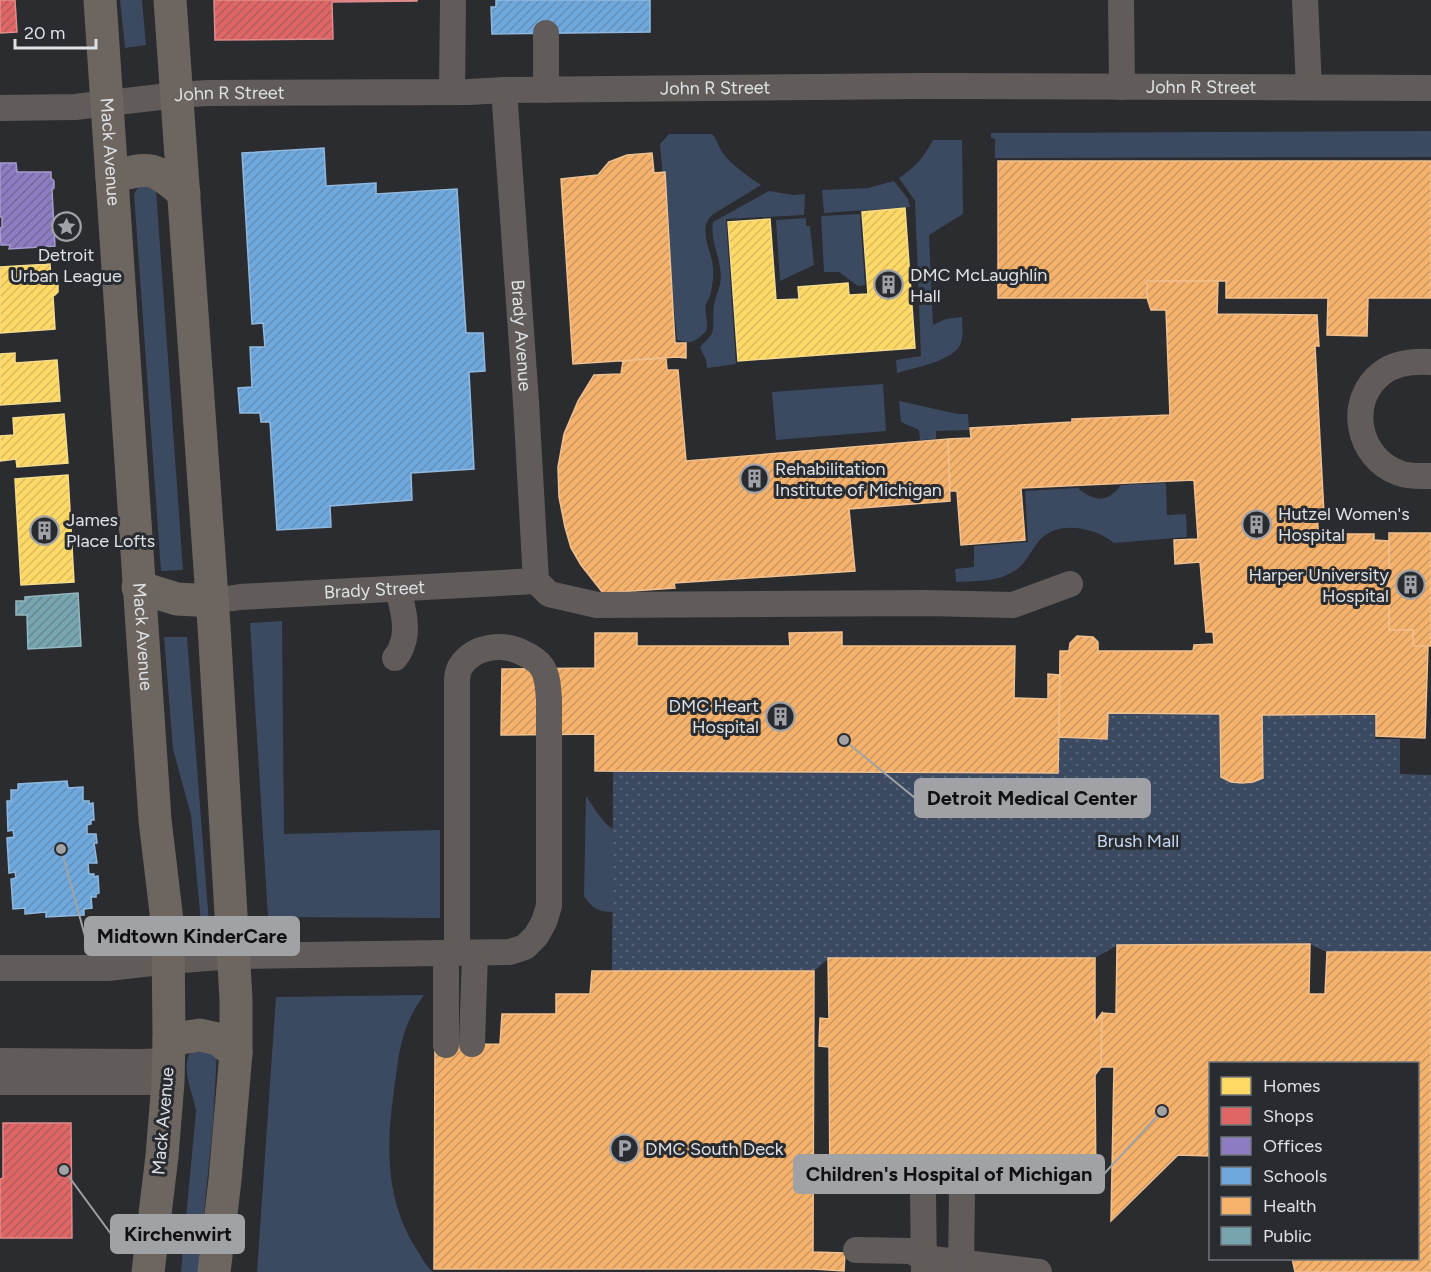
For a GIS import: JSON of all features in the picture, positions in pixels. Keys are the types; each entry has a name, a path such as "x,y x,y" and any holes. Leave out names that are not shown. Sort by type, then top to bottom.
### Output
{"main road":[{"name":"Mack Avenue","path":"100,0 154,820 168,930 168,1061 162,1156 148,1272"},
{"path":"171,0 213,601 236,999 236,1053 214,1272"},
{"path":"112,177 137,170 151,170 165,177 184,193"},
{"path":"138,587 177,599 213,601"},
{"path":"168,1061 200,1035 218,1039 236,1053"}],"street":[{"path":"452,92 453,0"},
{"path":"1121,0 1122,87"},
{"path":"1305,0 1309,87"},
{"path":"546,33 546,90"},
{"name":"John R Street","path":"0,108 75,107 208,93 924,86 1431,88"},
{"name":"Brady Avenue","path":"504,90 536,581"},
{"path":"1431,362 1399,364 1383,372 1370,385 1362,402 1359,420 1362,437 1371,453 1384,466 1400,474 1431,476"},
{"path":"536,581 549,594 597,605 925,603 1013,605 1070,584"},
{"name":"Brady Street","path":"213,601 240,597 536,581"},
{"path":"0,968 108,968 234,956 459,953 510,952 525,946 536,936 549,906 548,683 542,666 531,657 516,649 500,646 485,649 470,657 459,668 456,681 459,953 472,1044"},
{"path":"446,1045 459,953"},
{"path":"1,1071 168,1061"},
{"path":"961,1267 962,1190"},
{"path":"923,1191 924,1265"},
{"path":"856,1250 910,1251 924,1265 1039,1272"}],"green space":[{"path":"120,0 142,0 146,45 125,48"},
{"path":"1431,131 1431,157 995,158 995,139 991,138 991,133"},
{"path":"669,134 712,134 730,161 761,185 712,215 708,221 705,234 713,275 710,296 706,303 707,328 699,338 690,342 677,340 660,144"},
{"path":"933,140 962,140 963,214 929,235 933,325 946,319 962,317 962,338 956,351 941,360 897,373 896,360 921,356 915,201 899,178 919,161"},
{"path":"894,181 908,199 910,207 824,213 822,190 868,188"},
{"path":"143,184 156,190 183,570 161,571 134,194"},
{"path":"769,191 793,195 805,194 804,215 726,219 736,364 707,368 700,347 712,333 714,305 721,279 713,222"},
{"path":"860,214 865,285 858,286 839,272 824,272 821,216"},
{"path":"806,218 806,226 810,226 814,265 780,281 776,220"},
{"path":"883,384 886,431 776,440 772,392"},
{"path":"899,401 958,414 968,414 969,430 936,431 936,439 920,440 919,430 901,422"},
{"path":"1166,483 1167,515 1186,514 1187,537 1114,543 1097,533 1065,528 1046,535 1016,570 1005,576 991,580 956,582 955,569 974,567 974,546 1028,542 1025,491 1078,488 1095,498 1106,498 1121,485"},
{"path":"282,621 284,834 440,830 440,918 268,917 250,623"},
{"path":"164,637 187,637 209,923 201,923 191,815 173,749"},
{"name":"Brush Mall","path":"1108,713 1220,714 1221,777 1242,783 1263,778 1262,715 1376,714 1375,739 1400,739 1400,774 1431,775 1431,952 1327,952 1309,944 1118,945 1095,958 829,958 814,971 612,971 613,771 1058,773 1059,737 1107,739"},
{"path":"586,796 607,825 623,835 618,911 598,910 584,896"},
{"path":"424,995 410,1018 400,1052 391,1111 389,1152 399,1212 406,1231 426,1265 433,1272 257,1272 276,997"},
{"path":"192,1049 217,1053 213,1123 198,1272 181,1272 196,1111 187,1072 188,1056"}],"building: Homes":[{"name":"DMC McLaughlin Hall","path":"905,208 915,348 738,361 728,222 770,219 776,300 799,299 798,287 848,283 849,295 868,294 862,212"},
{"path":"50,264 51,279 58,283 58,292 53,296 55,329 0,333 0,267"},
{"path":"15,353 15,363 57,360 60,401 0,405 0,354"},
{"path":"64,414 68,463 17,467 16,459 0,461 0,436 14,435 13,418"},
{"name":"James Place Lofts","path":"68,475 74,582 21,585 15,479"}],"building: Shops":[{"path":"0,0 15,0 17,32 0,33"},
{"path":"214,0 417,1 332,2 333,39 215,40"},
{"path":"3,1123 71,1123 72,1238 0,1238"}],"building: Offices":[{"path":"0,163 16,163 17,172 51,172 51,178 54,181 52,190 55,246 9,249 10,245 1,245"}],"building: Schools":[{"path":"496,0 650,0 650,32 492,34 491,7 496,7"},
{"path":"324,148 326,186 376,183 376,194 457,189 466,333 483,333 485,371 469,372 474,469 411,473 412,500 330,506 331,527 277,530 270,422 261,422 260,413 240,413 238,388 252,387 250,347 265,347 263,323 252,324 242,153"},
{"path":"67,781 68,788 83,787 83,801 93,803 94,820 87,825 87,834 96,834 97,843 94,843 97,863 88,863 89,874 94,874 94,877 98,876 99,893 96,897 91,897 92,908 84,909 84,915 46,917 46,912 25,914 25,908 13,909 11,879 16,878 15,872 9,873 7,838 14,837 13,830 8,831 7,801 11,801 11,790 18,790 18,784"}],"building: Health":[{"path":"652,153 654,173 665,172 675,343 686,343 686,358 573,364 561,179 598,175 609,162 627,155"},
{"path":"998,161 1431,161 1431,298 1368,298 1367,336 1327,335 1328,298 1226,298 1226,281 1147,281 1147,298 998,298"},
{"name":"Hutzel Women's Hospital","path":"1147,281 1218,281 1217,314 1317,315 1319,346 1315,346 1324,514 1317,515 1319,540 1326,539 1339,543 1339,534 1374,534 1374,540 1389,541 1389,630 1413,630 1413,646 1428,646 1425,738 1376,736 1376,714 1262,715 1263,778 1242,783 1231,782 1221,777 1220,714 1108,713 1107,739 1059,737 1060,651 1069,651 1070,643 1077,636 1093,637 1098,642 1098,651 1193,651 1194,645 1214,644 1213,632 1206,632 1200,562 1175,564 1174,540 1198,539 1194,480 1021,488 1025,540 961,545 957,491 950,491 948,439 971,438 970,428 1072,422 1072,419 1170,415 1166,310 1151,310 1147,298"},
{"name":"Rehabilitation Institute of Michigan","path":"666,358 667,370 678,370 686,461 948,439 950,501 849,509 855,571 674,583 675,588 603,593 571,548 565,527 559,497 558,467 564,434 578,401 594,375 621,374 623,361"},
{"name":"Harper University Hospital","path":"1389,533 1431,533 1431,646 1413,646 1413,630 1389,630"},
{"name":"DMC Heart Hospital","path":"842,632 842,646 1015,646 1014,698 1048,699 1048,674 1060,675 1058,773 595,771 595,734 501,735 502,669 595,668 595,633 637,633 637,646 790,646 789,633"},
{"path":"1310,944 1309,994 1325,994 1327,952 1431,952 1431,1272 1295,1272 1292,1260 1419,1260 1419,1062 1209,1062 1209,1156 1178,1155 1111,1221 1114,1067 1101,1067 1102,1013 1116,1014 1117,945"},
{"path":"828,958 1095,958 1095,1022 1102,1013 1101,1067 1095,1075 1096,1189 830,1191 829,1047 819,1046 820,1018 829,1019"},
{"name":"DMC South Deck","path":"592,971 814,971 813,1252 845,1253 844,1271 813,1269 434,1269 435,1045 500,1044 502,1014 556,1014 556,994 590,994"}],"building: Public":[{"path":"78,593 81,646 28,649 27,615 16,615 16,601 25,601 25,597"}],"place":[{"name":"Detroit Urban League","path":"66,226"},
{"name":"DMC McLaughlin Hall","path":"889,285"},
{"name":"Rehabilitation Institute of Michigan","path":"754,479"},
{"name":"Hutzel Women's Hospital","path":"1257,524"},
{"name":"James Place Lofts","path":"45,530"},
{"name":"Harper University Hospital","path":"1410,585"},
{"name":"DMC Heart Hospital","path":"780,716"},
{"name":"Detroit Medical Center","path":"844,740"},
{"name":"Midtown KinderCare","path":"61,849"},
{"name":"Children's Hospital of Michigan","path":"1162,1111"},
{"name":"DMC South Deck","path":"624,1149"},
{"name":"Kirchenwirt","path":"64,1170"}]}
